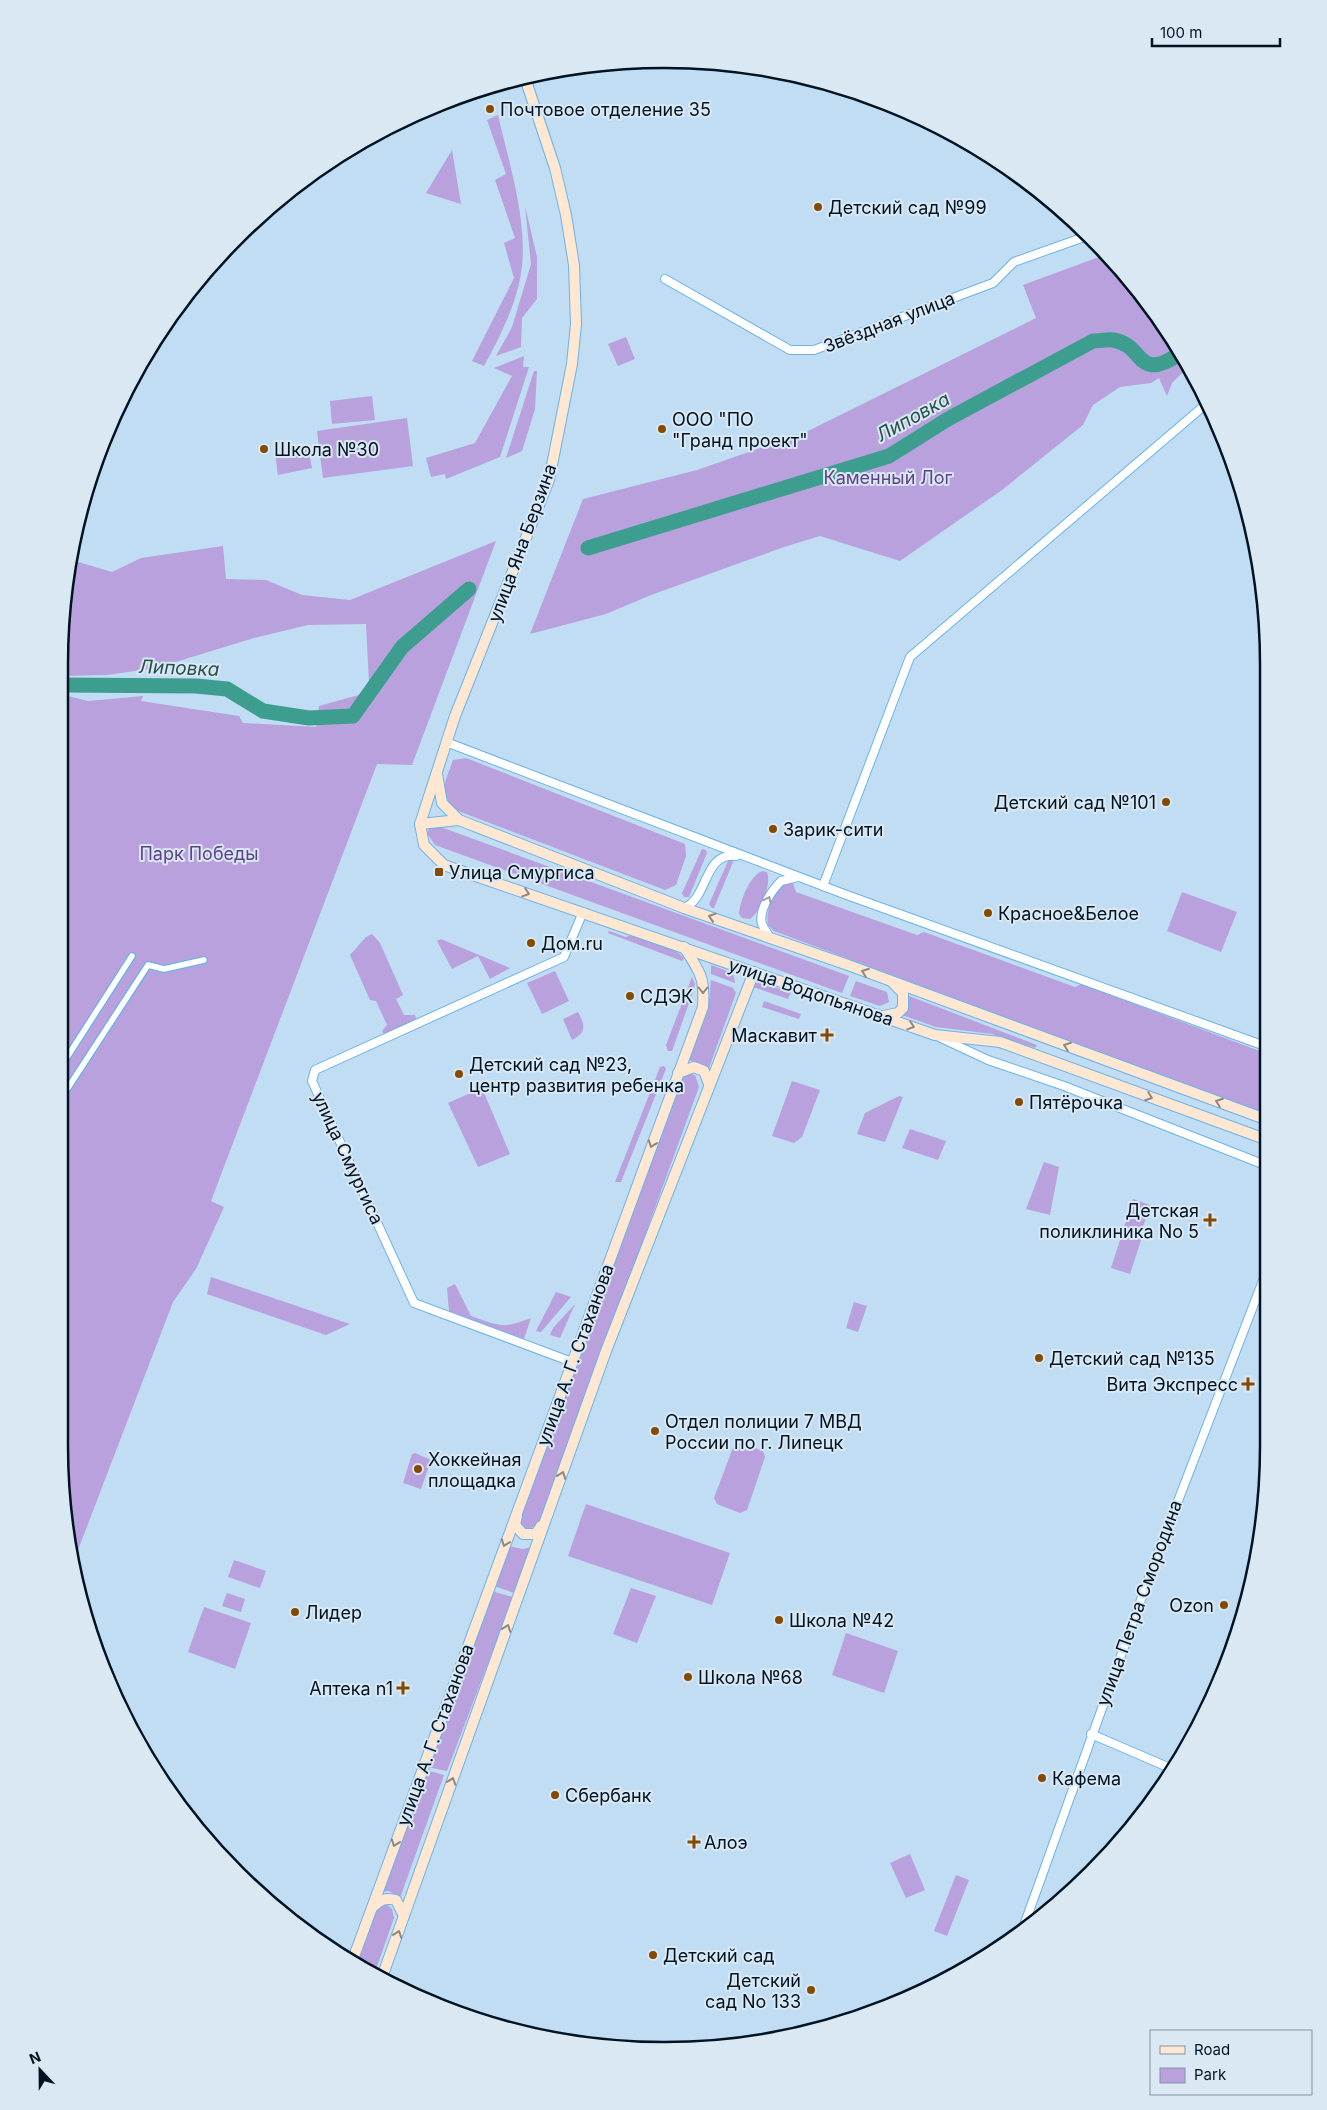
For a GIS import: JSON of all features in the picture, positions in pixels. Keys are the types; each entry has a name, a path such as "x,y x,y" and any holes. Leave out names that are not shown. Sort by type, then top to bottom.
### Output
{"main road":[{"name":"улица Яна Берзина","path":"420,824 446,742 549,480 574,340 576,324 574,265 566,215 555,168 527,84"},
{"name":"улица Водопьянова","path":"437,768 442,803 460,820 684,908 1260,1117"},
{"name":"улица Водопьянова","path":"460,820 420,824 424,845 444,865 935,1035 1000,1042 1260,1137"},
{"name":"улица А. Г. Стаханова","path":"354,1956 703,1007 704,985 701,975 684,947"},
{"name":"улица А. Г. Стаханова","path":"384,1973 606,1352 754,972"},
{"path":"883,1016 891,1016 902,1008 903,993 892,982"},
{"path":"678,1073 694,1067 704,1070 709,1084"},
{"path":"518,1510 515,1525 524,1534 536,1534 545,1521"},
{"path":"371,1909 379,1900 388,1898 396,1900 404,1916"}],"street":[{"name":"Звёздная улица","path":"665,279 790,350 814,350 993,283 1014,262 1081,238"},
{"path":"823,886 910,657 1202,409"},
{"path":"446,742 743,857 1260,1044"},
{"path":"684,908 689,906 701,889 714,863 724,856 743,857"},
{"path":"770,938 762,923 763,910 768,898 781,880 799,877"},
{"name":"улица Смургиса","path":"572,1362 414,1303 312,1081 315,1070 564,957 583,912"},
{"path":"68,1056 132,956"},
{"path":"68,1088 148,965 164,969 204,960"},
{"path":"935,1035 988,1060 1064,1086 1260,1162"},
{"name":"улица Петра Смородина","path":"1026,1919 1091,1734 1197,1448 1260,1288"},
{"path":"1091,1734 1166,1766"}],"green space":[{"path":"498,115 517,194 523,255 519,286 511,310 484,366 472,361 514,278 504,243 515,238 495,180 506,174 487,120"},
{"path":"452,150 461,204 426,193"},
{"path":"525,206 537,257 537,299 522,318 521,347 496,356 512,327 531,264"},
{"name":"Каменный Лог","path":"1099,257 1159,332 1183,372 1172,383 1167,396 1159,378 1151,383 1120,387 1093,405 1083,425 1002,490 900,561 820,536 651,595 606,614 530,634 583,499 697,470 806,432 1036,318 1023,285"},
{"path":"626,337 635,359 618,366 608,344"},
{"path":"524,356 523,367 529,367 500,457 446,479 445,474 431,477 426,458 475,443 512,376 494,368"},
{"path":"534,371 537,371 535,409 522,451 506,458"},
{"path":"372,396 375,420 332,424 330,401"},
{"path":"407,418 413,466 323,478 317,431"},
{"path":"308,448 312,468 278,475 275,454"},
{"name":"Парк Победы","path":"496,541 412,765 377,764 211,1201 224,1207 196,1269 173,1302 77,1552 69,1485 68,1446 68,696 88,701 143,696 141,701 239,716 243,723 316,727 319,706 362,694 369,683 366,624 308,625 254,638 156,668 107,675 68,676 69,625 77,562 112,572 141,558 223,546 226,579 266,580 302,595 350,600"},
{"path":"466,758 685,844 686,856 676,885 665,890 453,809 446,796 446,780 453,760"},
{"path":"435,825 849,976 842,993 435,845 427,833 430,827"},
{"path":"702,849 706,850 707,853 689,897 684,897 682,893"},
{"path":"729,859 732,859 733,862 714,908 712,908 709,904"},
{"path":"762,871 767,872 768,877 764,898 754,916 750,919 742,918 739,914 741,902 753,878"},
{"path":"786,882 793,883 796,892 917,935 924,932 1075,987 1081,984 1260,1051 1260,1112 774,931 768,925 769,907 774,895"},
{"path":"1182,892 1237,912 1221,952 1167,931"},
{"path":"609,931 626,937 631,935 677,952 684,958 682,961 608,933"},
{"path":"372,934 380,943 403,995 396,999 404,1015 415,1015 416,1019 384,1035 382,1031 387,1025 376,1001 370,1000 350,955 366,937"},
{"path":"441,939 510,968 490,979 478,956 452,969 437,941"},
{"path":"711,965 733,973 735,983 711,974"},
{"path":"555,971 569,1001 542,1014 527,983"},
{"path":"692,977 695,984 693,992 672,1051 668,1051 666,1045"},
{"path":"711,980 733,988 736,993 709,1068 689,1060 709,1003"},
{"path":"856,981 887,992 889,1002 880,1006 850,996"},
{"path":"754,983 762,983 791,992 788,999 753,987"},
{"path":"909,996 1037,1045 1035,1048 992,1034 936,1027 902,1015 909,1007"},
{"path":"764,1001 801,1014 799,1019 762,1007"},
{"path":"578,1012 583,1028 580,1034 572,1040 563,1019"},
{"path":"664,1066 666,1069 621,1182 615,1182 660,1067"},
{"path":"687,1073 695,1075 699,1087 540,1523 527,1529 519,1524 519,1518 681,1077"},
{"path":"792,1081 820,1090 802,1137 794,1143 772,1136"},
{"path":"482,1088 510,1154 478,1167 448,1103"},
{"path":"899,1096 903,1097 885,1142 857,1134 865,1113"},
{"path":"910,1129 946,1141 938,1160 902,1148"},
{"path":"1044,1162 1059,1167 1050,1215 1026,1209"},
{"path":"1133,1199 1150,1205 1141,1233 1124,1227"},
{"path":"1123,1231 1142,1237 1130,1274 1111,1268"},
{"path":"211,1277 350,1324 326,1335 207,1294"},
{"path":"455,1284 471,1316 501,1325 514,1324 531,1318 524,1339 449,1311 447,1288"},
{"path":"556,1292 571,1297 541,1332 536,1331"},
{"path":"854,1302 867,1306 858,1332 846,1328"},
{"path":"575,1304 560,1338 550,1335 553,1328"},
{"path":"741,1443 763,1451 765,1457 747,1510 740,1513 717,1504 714,1498 734,1445"},
{"name":"Хоккейная площадка","path":"415,1453 431,1460 421,1489 403,1483 412,1454"},
{"path":"586,1504 730,1553 712,1605 568,1556"},
{"path":"508,1546 523,1549 531,1547 514,1593 494,1586"},
{"path":"234,1560 266,1571 260,1588 228,1577"},
{"path":"631,1588 656,1596 637,1643 613,1634"},
{"path":"491,1591 513,1597 447,1771 427,1767"},
{"path":"227,1593 245,1599 241,1612 222,1606"},
{"path":"204,1607 251,1623 235,1669 188,1652"},
{"path":"846,1633 898,1651 884,1693 832,1675"},
{"path":"426,1770 444,1775 400,1898 389,1891 380,1892"},
{"path":"910,1854 925,1890 906,1898 890,1863"},
{"path":"956,1875 969,1880 947,1936 934,1931"},
{"path":"385,1903 392,1909 394,1918 376,1969 357,1958 373,1911"}],"waterway":[{"name":"Липовка","path":"588,548 889,456 948,419 1093,341 1111,340 1124,343 1148,364 1156,365 1174,357"},
{"name":"Липовка","path":"68,685 196,686 227,689 263,711 309,718 353,716 402,647 469,589"}],"place":[{"name":"Почтовое отделение 35","path":"490,109"},
{"name":"Детский сад №99","path":"818,207"},
{"name":"ООО \"ПО \"Гранд проект\"","path":"662,429"},
{"name":"Школа №30","path":"264,449"},
{"name":"Детский сад №101","path":"1166,802"},
{"name":"Зарик-сити","path":"773,829"},
{"name":"Улица Смургиса","path":"439,872"},
{"name":"Красное&Белое","path":"988,913"},
{"name":"Дом.ru","path":"531,943"},
{"name":"СДЭК","path":"630,996"},
{"name":"Маскавит","path":"827,1035"},
{"name":"Детский сад №23, центр развития ребенка","path":"459,1074"},
{"name":"Пятёрочка","path":"1019,1102"},
{"name":"Детская поликлиника No 5","path":"1210,1220"},
{"name":"Детский сад №135","path":"1039,1358"},
{"name":"Вита Экспресс","path":"1248,1384"},
{"name":"Отдел полиции 7 МВД России по г. Липецк","path":"655,1431"},
{"name":"Хоккейная площадка","path":"418,1469"},
{"name":"Ozon","path":"1224,1605"},
{"name":"Лидер","path":"295,1612"},
{"name":"Школа №42","path":"779,1620"},
{"name":"Школа №68","path":"688,1677"},
{"name":"Аптека n1","path":"403,1688"},
{"name":"Кафема","path":"1042,1778"},
{"name":"Сбербанк","path":"555,1795"},
{"name":"Алоэ","path":"694,1842"},
{"name":"Детский сад","path":"653,1955"},
{"name":"Детский сад No 133","path":"811,1990"}]}
